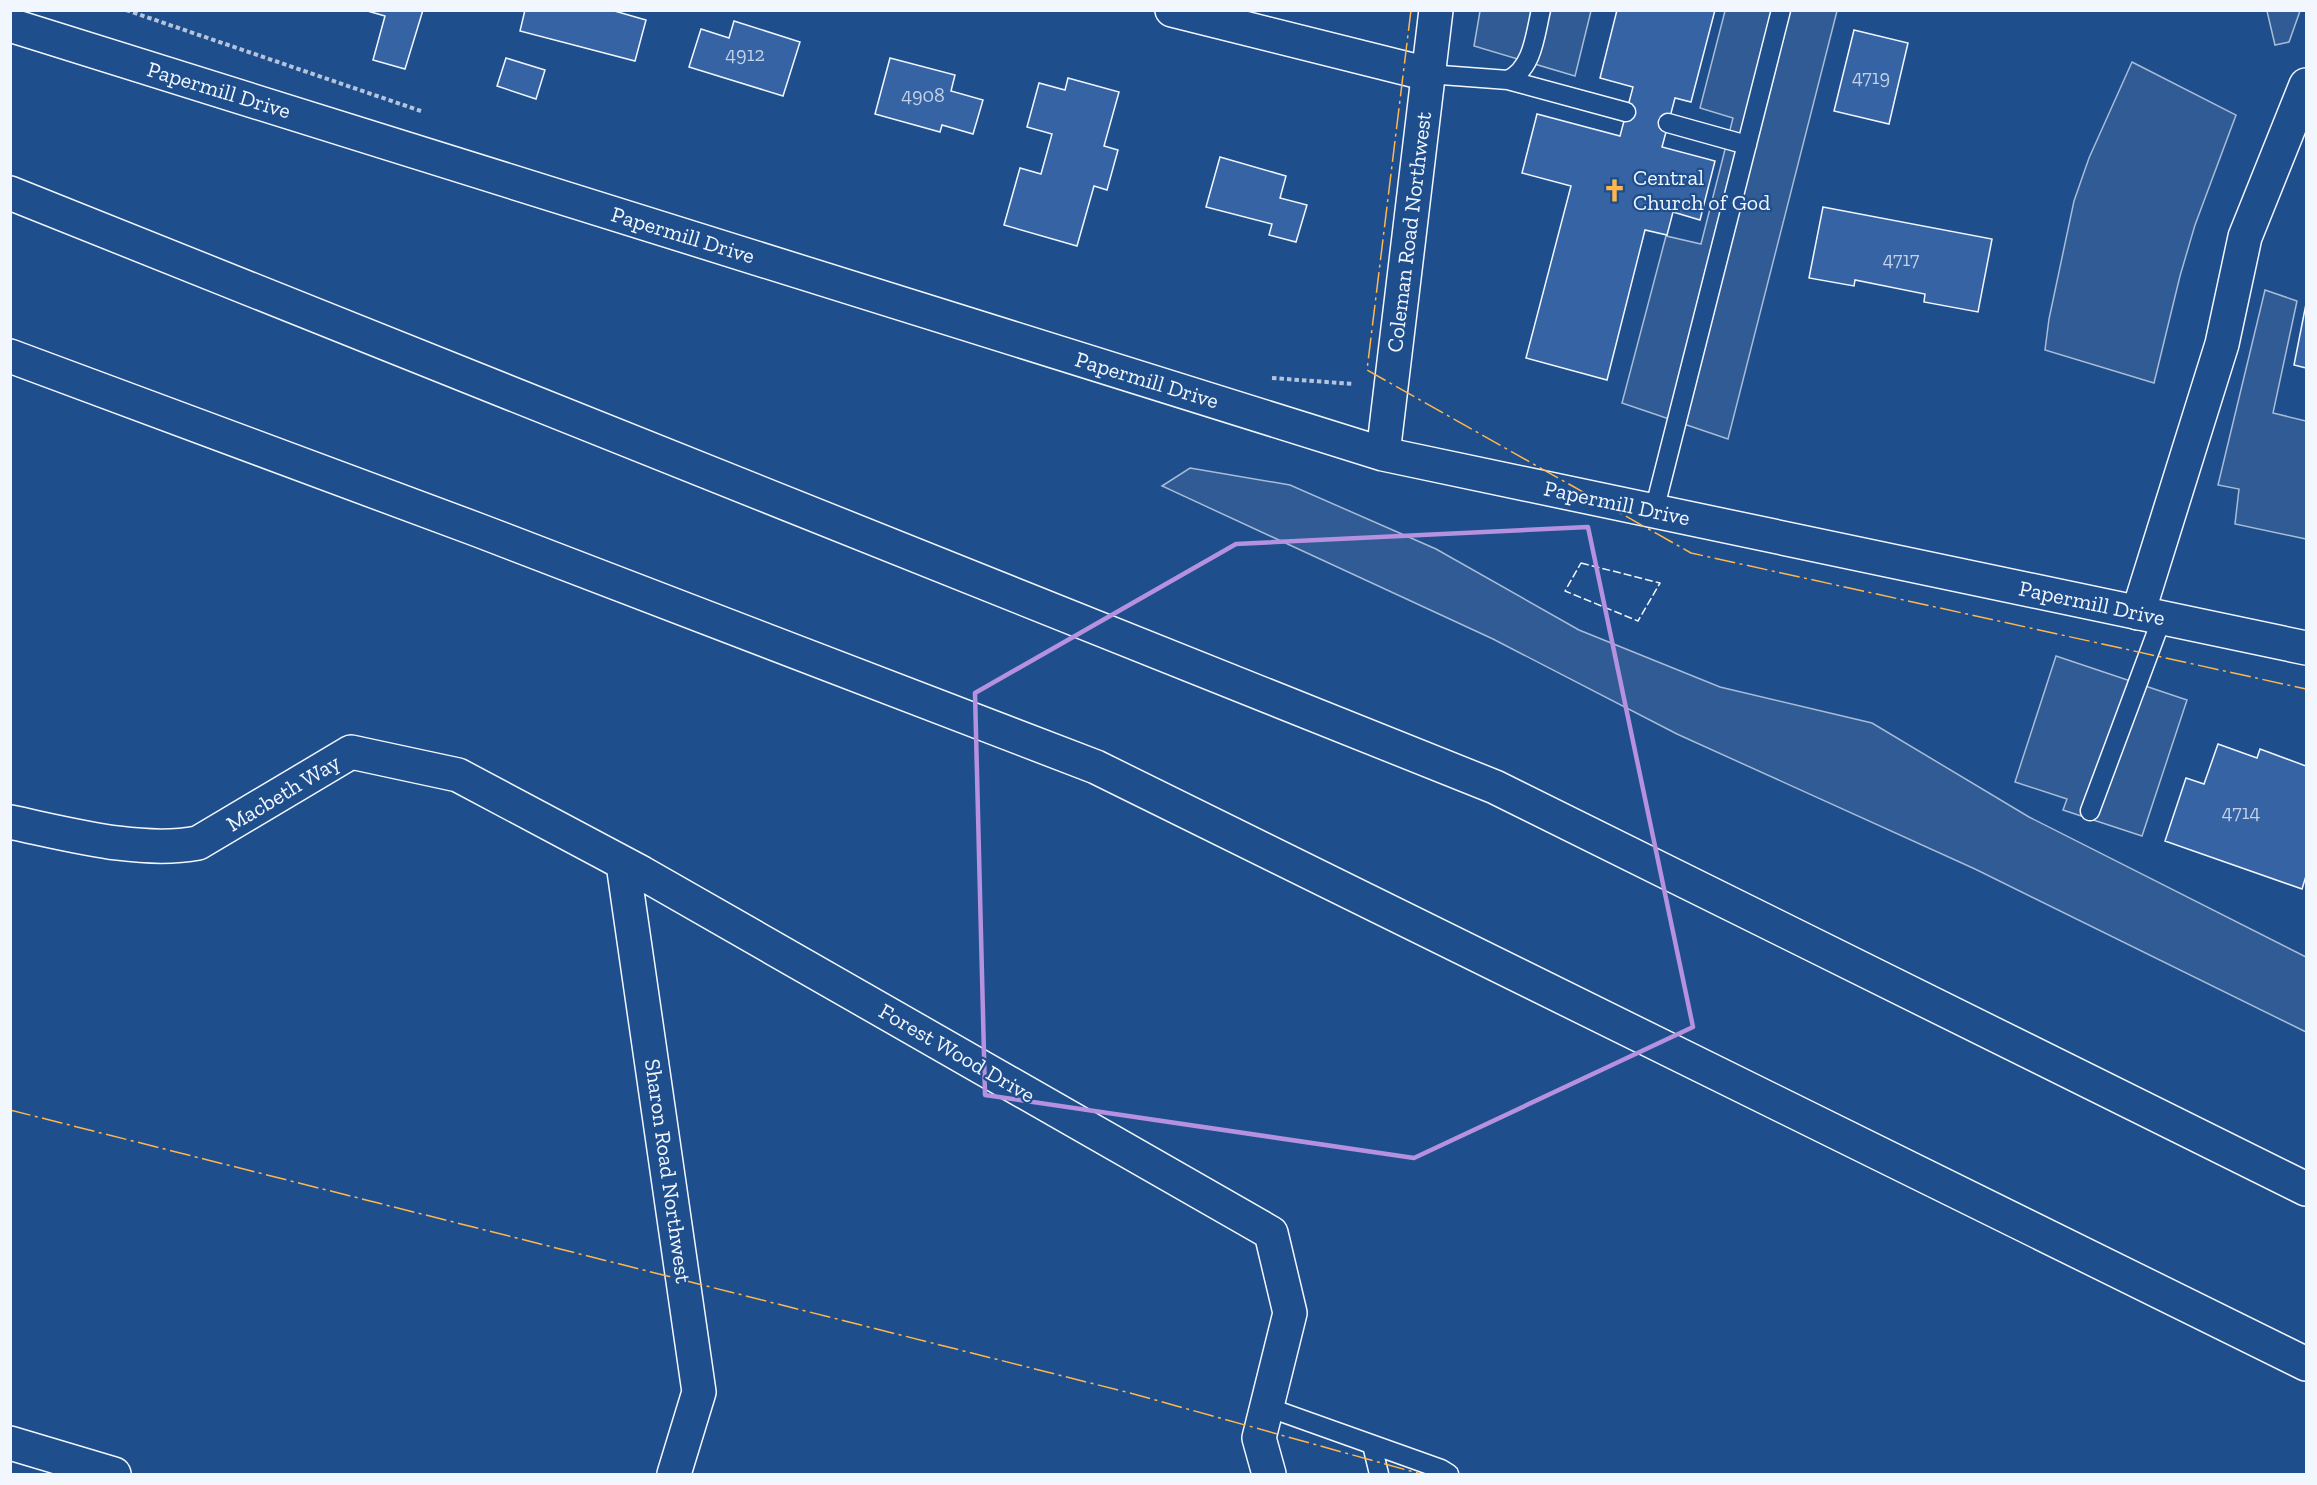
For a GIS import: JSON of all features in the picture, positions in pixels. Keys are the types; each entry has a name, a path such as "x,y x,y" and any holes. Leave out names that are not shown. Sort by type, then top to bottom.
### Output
{"main road":[{"path":"1172,10 1428,74"},
{"name":"Coleman Road Northwest","path":"1383,454 1436,10"},
{"name":"Papermill Drive","path":"10,24 1383,454 2307,648"},
{"path":"2150,616 2222,344 2245,237 2307,85"},
{"path":"10,193 1495,787 2307,1189"},
{"path":"10,356 500,538 1096,767 2307,1364"},
{"name":"Macbeth Way","path":"10,822 84,838 173,848 198,843 351,752 458,775 633,868"},
{"name":"Forest Wood Drive","path":"633,868 1271,1233 1290,1313 1267,1407"},
{"name":"Sharon Road Northwest","path":"633,868 699,1392 674,1474"},
{"path":"1267,1407 1259,1438 1269,1474"},
{"path":"10,1443 114,1474"}],"lane":[{"path":"1508,80 1520,74 1530,54 1540,10"},
{"path":"1654,511 1781,10"},
{"path":"1428,74 1508,80 1626,112"},
{"path":"1668,123 1747,145"},
{"path":"2090,811 2150,616"},
{"path":"1267,1407 1441,1469 1449,1474"},
{"path":"1372,1444 1379,1474"}],"highlighted area":[{"path":"1588,527 1693,1027 1414,1158 985,1095 975,693 1236,544"}],"shaded area":[{"path":"1480,11 1591,11 1575,76 1474,46"},
{"path":"1725,11 1837,11 1728,439 1622,403 1666,236 1701,244 1733,118 1700,108"},
{"path":"2267,11 2300,11 2289,42 2275,45"},
{"path":"2132,62 2236,115 2195,225 2154,383 2045,350 2049,319 2074,201 2089,158"},
{"path":"2265,290 2297,301 2273,413 2306,421 2306,539 2235,524 2239,489 2218,485"},
{"path":"1190,468 1290,485 1436,549 1579,630 1720,687 1872,723 2029,817 2306,957 2306,1032 1975,869 1677,734 1493,639 1162,486"},
{"path":"2056,656 2187,700 2142,836 2063,810 2067,799 2015,782"}],"building":[{"path":"364,10 423,10 405,69 373,60 385,16"},
{"path":"525,10 611,10 646,20 635,61 520,31"},
{"path":"1617,10 1715,10 1691,102 1675,98 1662,147 1715,161 1700,220 1673,212 1667,235 1645,230 1607,380 1526,358 1571,186 1522,173 1537,114 1620,136 1633,87 1600,78"},
{"path":"734,21 800,42 783,96 689,67 701,29 729,38"},
{"path":"1854,30 1908,43 1889,124 1834,111"},
{"path":"506,58 545,70 536,99 497,86"},
{"path":"890,58 955,75 951,91 983,100 973,134 942,125 940,132 875,114"},
{"path":"1068,78 1119,92 1104,146 1118,150 1107,190 1094,186 1077,246 1004,225 1020,168 1041,174 1052,134 1027,127 1039,83 1065,90"},
{"path":"1220,157 1286,176 1280,198 1307,205 1296,242 1269,235 1272,224 1206,207"},
{"path":"1823,207 1992,239 1978,312 1924,302 1925,294 1855,280 1854,286 1809,278"},
{"path":"2306,304 2306,368 2294,365"},
{"path":"2218,744 2257,758 2260,749 2306,766 2306,876 2302,889 2165,841 2186,778 2204,784"}],"fence":[{"path":"1581,563 1660,583 1638,621 1565,591 1581,563"}],"power":[{"path":"1411,10 1367,370 1691,553 2306,689"},
{"path":"10,1110 1130,1393 1421,1474"}],"place":[{"name":"Central Church of God","path":"1615,190"}]}
